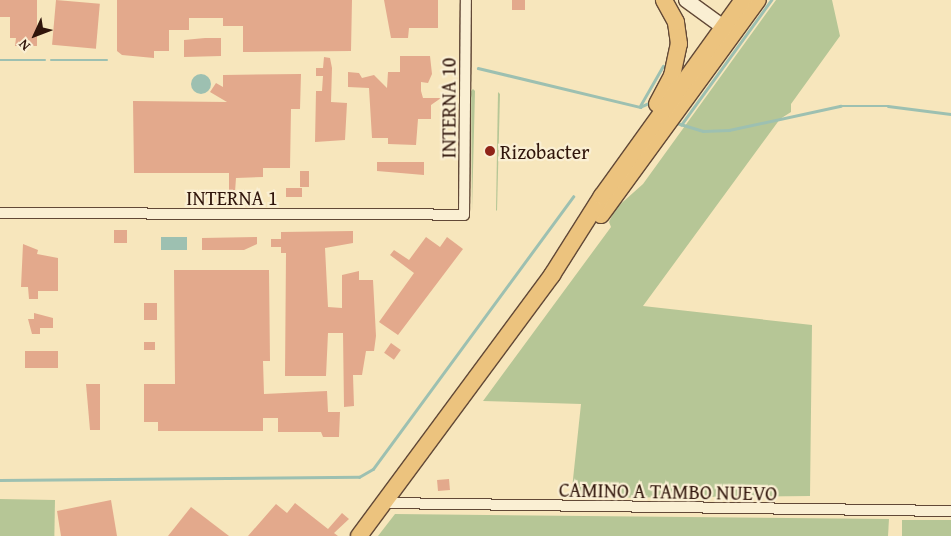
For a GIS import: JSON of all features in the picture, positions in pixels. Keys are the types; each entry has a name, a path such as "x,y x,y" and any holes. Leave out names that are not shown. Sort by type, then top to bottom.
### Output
{"main road":[{"path":"552,275 602,196 672,76 678,33 664,0"},
{"path":"643,160 727,29 743,0"},
{"path":"602,196 727,29 753,0"},
{"path":"359,536 552,275 643,160 758,0"}],"street":[{"name":"INTERNA 10","path":"464,215 466,0"},
{"path":"686,0 727,29"},
{"name":"INTERNA 1","path":"0,213 464,215"},
{"name":"CAMINO A TAMBO NUEVO","path":"384,504 951,511"}],"green space":[{"path":"776,0 832,0 840,36 791,104 791,112 780,119 643,306 812,325 810,496 571,498 581,404 483,401 611,227 609,222 615,209 643,184"},
{"path":"473,89 475,91 472,211 471,91"},
{"path":"498,92 500,94 497,211 496,210"},
{"path":"0,499 55,500 54,536 0,536"},
{"path":"395,514 889,519 888,536 378,536"},
{"path":"902,520 951,520 951,536 902,536"}],"shaded area":[{"path":"197,74 205,74 211,80 211,88 205,94 197,94 191,88 191,80"},
{"path":"161,237 187,237 187,250 161,250"}],"building":[{"path":"0,0 37,0 37,46 15,46 16,38 10,38 10,17 0,17"},
{"path":"56,0 100,4 96,49 52,45"},
{"path":"117,0 352,0 351,51 243,52 243,26 223,26 223,18 189,18 189,30 169,30 169,51 154,51 154,58 122,55 117,51"},
{"path":"384,0 438,0 438,28 409,28 408,38 391,38"},
{"path":"512,0 525,0 525,10 512,10"},
{"path":"221,38 221,56 184,57 184,40"},
{"path":"400,56 430,56 432,74 428,83 421,82 421,91 423,98 441,98 431,105 431,119 418,119 416,145 388,144 388,138 372,138 369,88 348,87 348,72 359,73 362,78 374,75 387,88 388,72 400,72"},
{"path":"324,57 330,58 332,68 331,102 347,103 345,140 315,142 316,91 322,91 323,76 316,76 316,68 323,68"},
{"path":"301,74 300,109 291,109 290,168 263,168 263,177 236,178 234,207 216,207 217,190 229,190 229,173 134,173 133,101 227,102 210,92 216,83 223,87 223,75"},
{"path":"377,162 424,162 424,175 377,171"},
{"path":"300,171 309,171 309,187 300,187"},
{"path":"286,188 302,188 302,197 286,197"},
{"path":"114,230 127,230 127,243 114,243"},
{"path":"353,231 353,243 325,248 328,307 342,308 342,275 359,271 359,280 373,280 376,336 374,351 366,351 362,375 353,375 354,406 344,407 343,333 328,333 326,376 285,376 286,253 281,253 281,247 271,247 271,239 281,239 281,232"},
{"path":"257,237 257,244 244,250 202,250 202,238"},
{"path":"426,237 440,247 447,237 463,249 398,335 379,322 414,273 390,255 394,250 409,260"},
{"path":"23,244 38,250 37,254 58,258 58,291 38,291 38,299 29,299 28,287 21,287"},
{"path":"174,270 269,270 270,361 263,361 264,394 327,391 328,412 340,412 339,437 323,437 321,432 278,432 278,418 263,418 263,431 158,431 158,422 144,422 144,384 175,384"},
{"path":"144,303 157,303 157,320 144,320"},
{"path":"34,313 53,318 53,328 40,328 40,334 32,334 28,319 34,319"},
{"path":"144,342 155,342 155,350 144,350"},
{"path":"391,343 401,350 394,360 384,353"},
{"path":"25,351 58,351 58,368 25,368"},
{"path":"86,384 100,384 100,430 90,430"},
{"path":"449,479 450,490 438,491 437,480"},
{"path":"111,500 117,536 61,536 57,511"},
{"path":"295,503 328,529 342,513 349,519 334,533 338,536 248,536 276,504 287,513"},
{"path":"191,507 229,536 168,536"}],"waterway":[{"path":"681,125 771,0"},
{"path":"0,60 45,60"},
{"path":"51,60 107,60"},
{"path":"640,106 663,66"},
{"path":"478,68 640,107 649,103"},
{"path":"677,123 703,131 729,130 840,106 888,106 951,114"},
{"path":"0,480 359,477 373,469 573,197"}],"place":[{"name":"Rizobacter","path":"490,151"}]}
